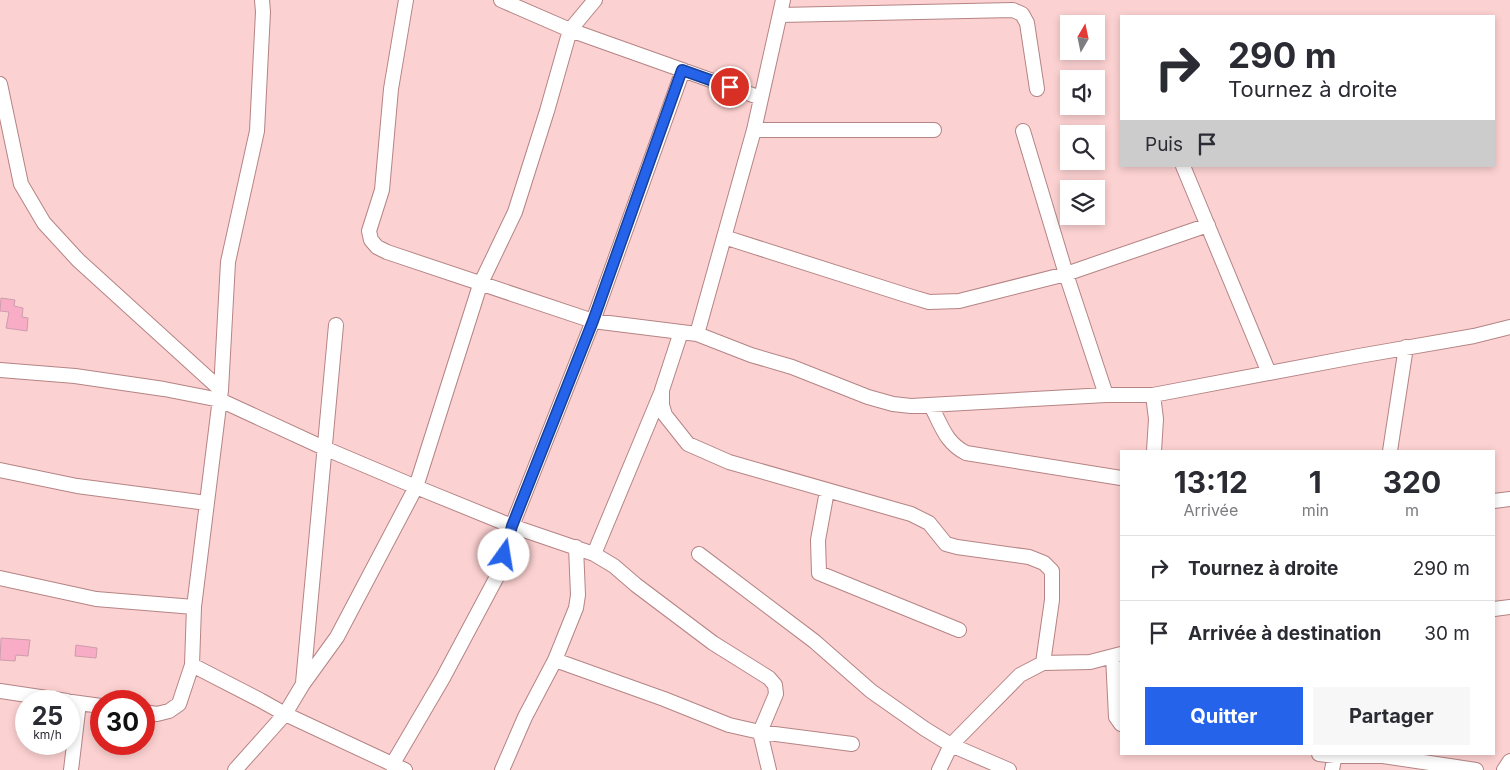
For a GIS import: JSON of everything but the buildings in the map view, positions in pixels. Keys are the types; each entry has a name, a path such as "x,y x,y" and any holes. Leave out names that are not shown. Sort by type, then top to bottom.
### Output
{"street":[{"path":"155,714 169,711 179,704 192,665 194,608 220,395 228,262 257,131 262,0"},
{"path":"406,0 391,89 382,190 369,231 371,240 377,247 387,252 437,268 480,285 593,321 697,334 751,355 792,367 868,397 893,404 911,406 1106,395 1153,395 1510,328"},
{"path":"501,0 570,30 761,98"},
{"path":"235,770 285,714 303,684 337,637 416,487 480,285 515,212 547,112 570,30 595,0"},
{"path":"697,334 754,130 783,0"},
{"path":"780,15 1013,10 1022,14 1027,23 1037,89"},
{"path":"192,665 285,714 399,767 443,678 500,571 512,526 593,321 682,70"},
{"path":"0,84 21,184 44,223 78,260 220,395 324,448 512,526 576,546 614,566 636,585 713,642 769,678 775,685 776,694 760,732 769,770"},
{"path":"754,130 934,130"},
{"path":"1023,131 1066,274 1106,395"},
{"path":"1184,167 1268,373"},
{"path":"724,237 929,302 959,301 1066,274 1208,225"},
{"path":"303,684 336,325"},
{"path":"594,554 662,390 682,332"},
{"path":"1390,450 1406,347"},
{"path":"0,370 75,376 220,395"},
{"path":"662,390 662,405 665,415 688,444 729,462 911,514 929,523 946,544 1029,557 1044,562 1052,571 1052,600 1043,663"},
{"path":"1153,395 1156,419 1154,450"},
{"path":"931,406 948,440 955,447 966,453 1120,478"},
{"path":"0,470 77,486 207,503"},
{"path":"827,491 818,540 819,573 959,630"},
{"path":"1495,501 1510,499"},
{"path":"502,770 525,717 555,660 576,608 578,595 576,546"},
{"path":"700,554 814,641 871,691 925,729 951,745 1010,770"},
{"path":"0,578 96,599 194,608"},
{"path":"1495,609 1510,607"},
{"path":"939,770 951,745 1020,675 1043,663 1090,662 1117,655 1116,718 1120,723"},
{"path":"555,660 729,725 760,732 852,744"},
{"path":"0,691 15,693"},
{"path":"71,755 71,770"},
{"path":"1322,755 1334,760 1383,756 1476,770"},
{"path":"1504,770 1510,761"}],"route":[{"path":"504,555 512,526 593,321 682,70 730,87"}]}
